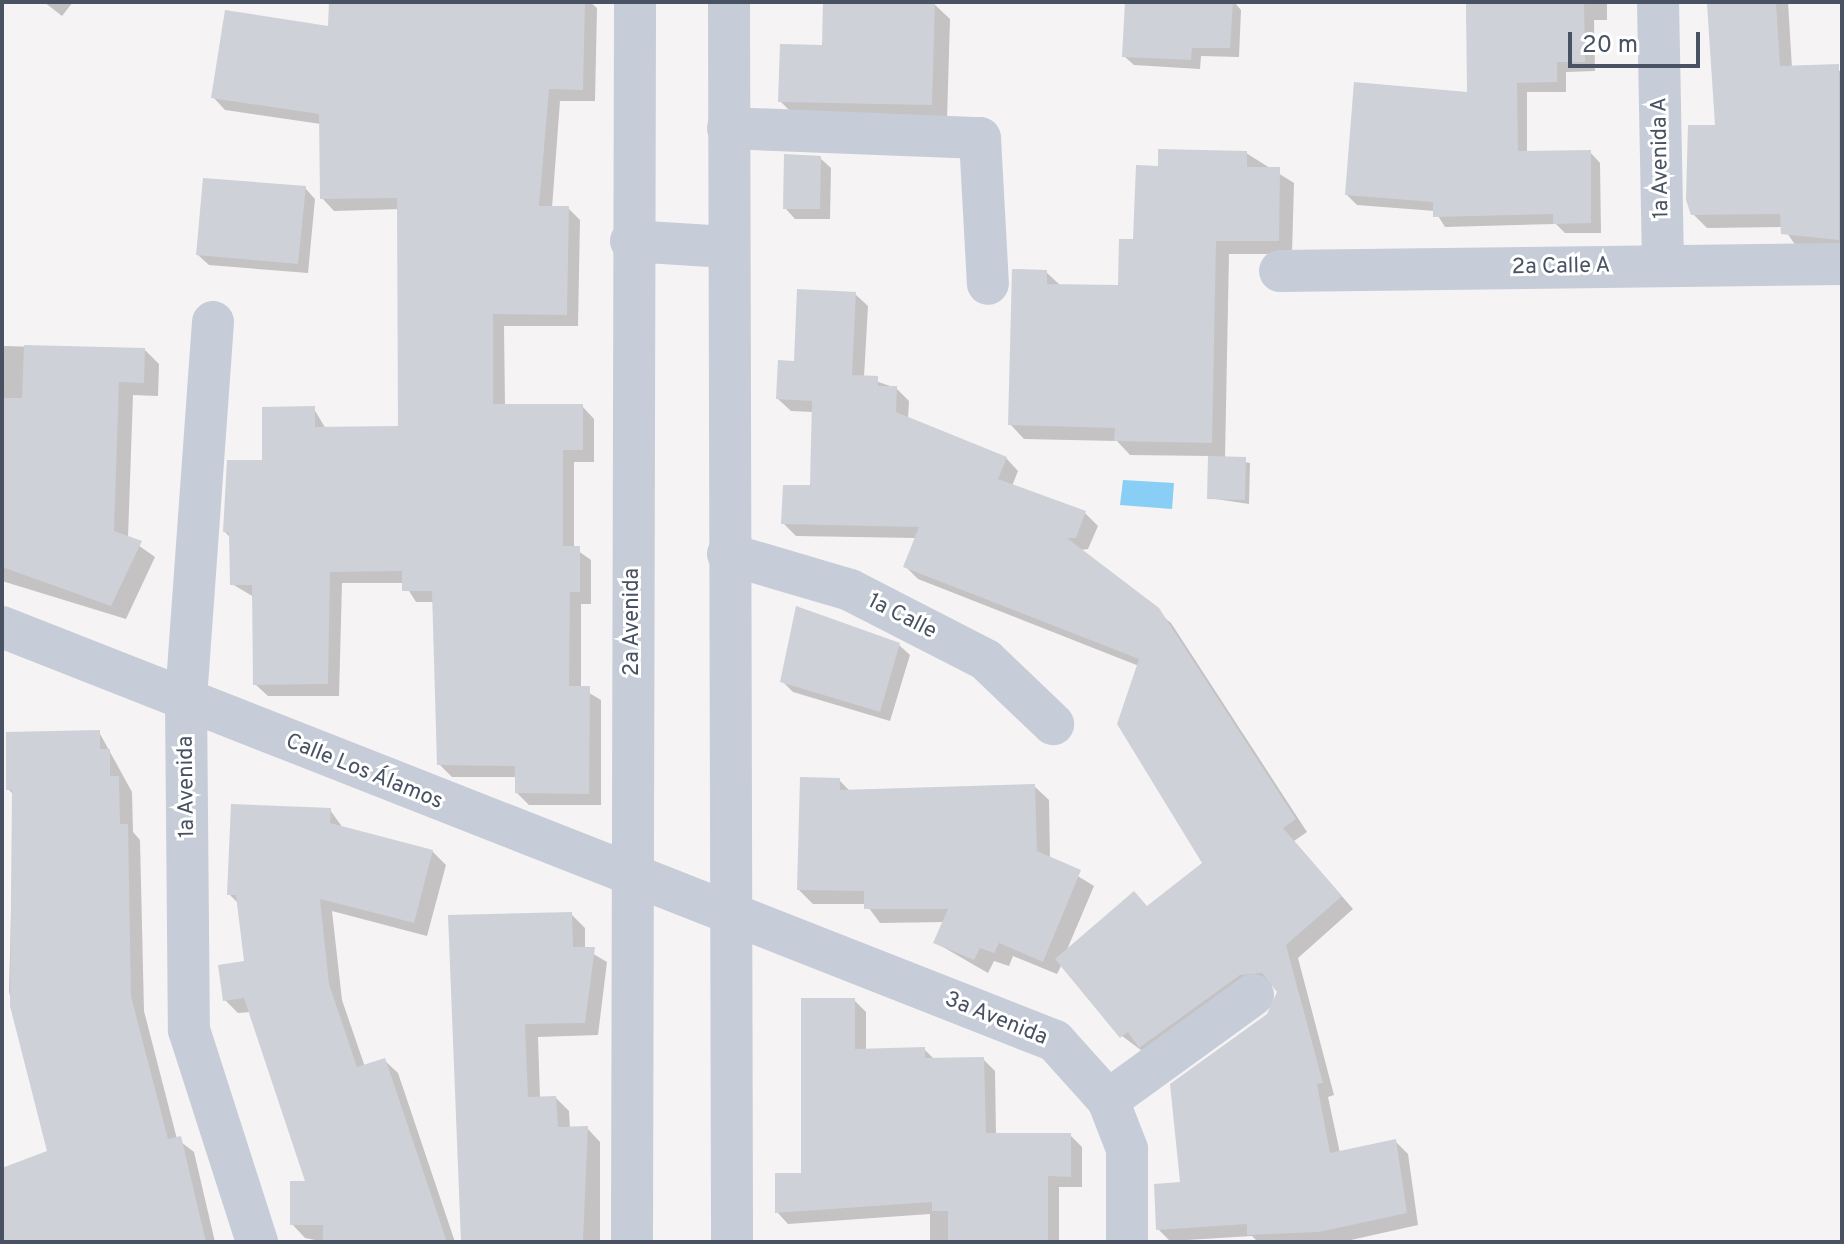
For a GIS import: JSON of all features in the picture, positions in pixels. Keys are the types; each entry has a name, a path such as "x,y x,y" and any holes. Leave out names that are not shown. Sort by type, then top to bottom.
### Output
{"street":[{"name":"2a Avenida","path":"632,1242 631,241 635,2"},
{"path":"729,2 726,247 732,1242"},
{"name":"1a Avenida A","path":"1658,2 1663,266"},
{"path":"728,128 980,138 988,284"},
{"path":"631,241 726,247"},
{"name":"2a Calle A","path":"1280,271 1842,264"},
{"name":"1a Avenida","path":"213,322 186,700 189,1030 257,1242"},
{"name":"1a Calle","path":"728,554 850,590 986,660 1053,724"},
{"name":"Calle Los Álamos","path":"2,627 634,879 729,912"},
{"name":"3a Avenida","path":"729,912 1055,1041 1108,1100 1127,1149 1127,1242"},
{"path":"1108,1100 1253,995"}],"water":[{"path":"1123,480 1174,483 1172,509 1120,505"}],"building":[{"path":"329,2 585,2 583,90 549,89 539,206 569,206 567,315 493,314 493,404 583,404 583,450 563,450 563,546 580,546 580,592 570,592 569,686 590,686 589,794 515,793 515,766 437,765 432,591 402,591 402,571 330,572 328,684 253,685 252,585 230,585 229,533 223,532 227,460 262,460 262,407 315,406 315,427 398,426 397,198 320,199 319,114 211,98 225,10 328,26"},
{"path":"823,2 935,2 932,105 778,102 780,44 822,45"},
{"path":"1125,2 1233,2 1230,48 1192,48 1191,60 1122,57"},
{"path":"1466,2 1584,2 1585,62 1557,62 1557,82 1517,83 1518,151 1591,150 1591,223 1553,224 1553,214 1433,217 1433,202 1345,195 1354,82 1467,92"},
{"path":"1776,2 1780,66 1839,64 1839,240 1781,234 1780,214 1691,215 1686,200 1688,125 1715,125 1707,4"},
{"path":"1158,149 1247,151 1247,167 1280,167 1279,241 1216,241 1212,443 1114,441 1115,428 1008,425 1012,269 1047,270 1047,284 1118,285 1119,239 1133,239 1136,165 1158,166"},
{"path":"784,154 821,156 820,209 783,209"},
{"path":"203,178 306,186 298,264 196,255"},
{"path":"797,289 856,292 852,375 878,376 878,386 897,386 896,412 1007,457 998,479 1086,511 1076,538 1067,538 1159,608 1296,819 1283,828 1342,896 1286,945 1323,1083 1317,1084 1330,1153 1396,1139 1407,1213 1319,1232 1247,1235 1247,1224 1156,1230 1154,1184 1180,1182 1170,1084 1267,1014 1277,992 1262,973 1240,975 1139,1048 1128,1032 1120,1038 1055,959 1134,891 1147,906 1202,863 1117,724 1139,659 903,567 919,527 781,524 783,485 810,485 812,401 776,399 778,360 794,361"},
{"path":"24,345 145,348 144,383 119,382 114,531 142,541 111,606 2,567 2,398 22,398"},
{"path":"1208,456 1246,457 1245,500 1207,499"},
{"path":"796,606 900,643 880,712 780,682"},
{"path":"100,730 100,749 110,749 110,776 119,776 120,824 128,824 131,996 168,1139 181,1136 206,1242 2,1242 2,1168 47,1151 10,1006 12,790 6,790 6,732"},
{"path":"800,777 840,778 840,790 1035,784 1037,851 1081,870 1043,962 999,943 994,953 980,948 974,960 933,943 948,909 864,909 864,891 797,890"},
{"path":"231,804 331,808 330,823 433,850 414,923 320,899 329,984 357,1067 385,1058 447,1242 323,1242 323,1225 290,1225 290,1181 305,1181 244,998 223,1001 218,965 244,961 236,895 227,895"},
{"path":"572,912 573,947 595,947 585,1023 525,1024 528,1097 556,1096 558,1127 588,1126 583,1242 461,1242 448,915"},
{"path":"801,998 855,998 855,1049 925,1047 925,1058 984,1057 986,1133 1071,1133 1071,1177 1048,1176 1048,1242 948,1242 948,1211 932,1211 932,1202 775,1213 775,1173 801,1173"}]}
